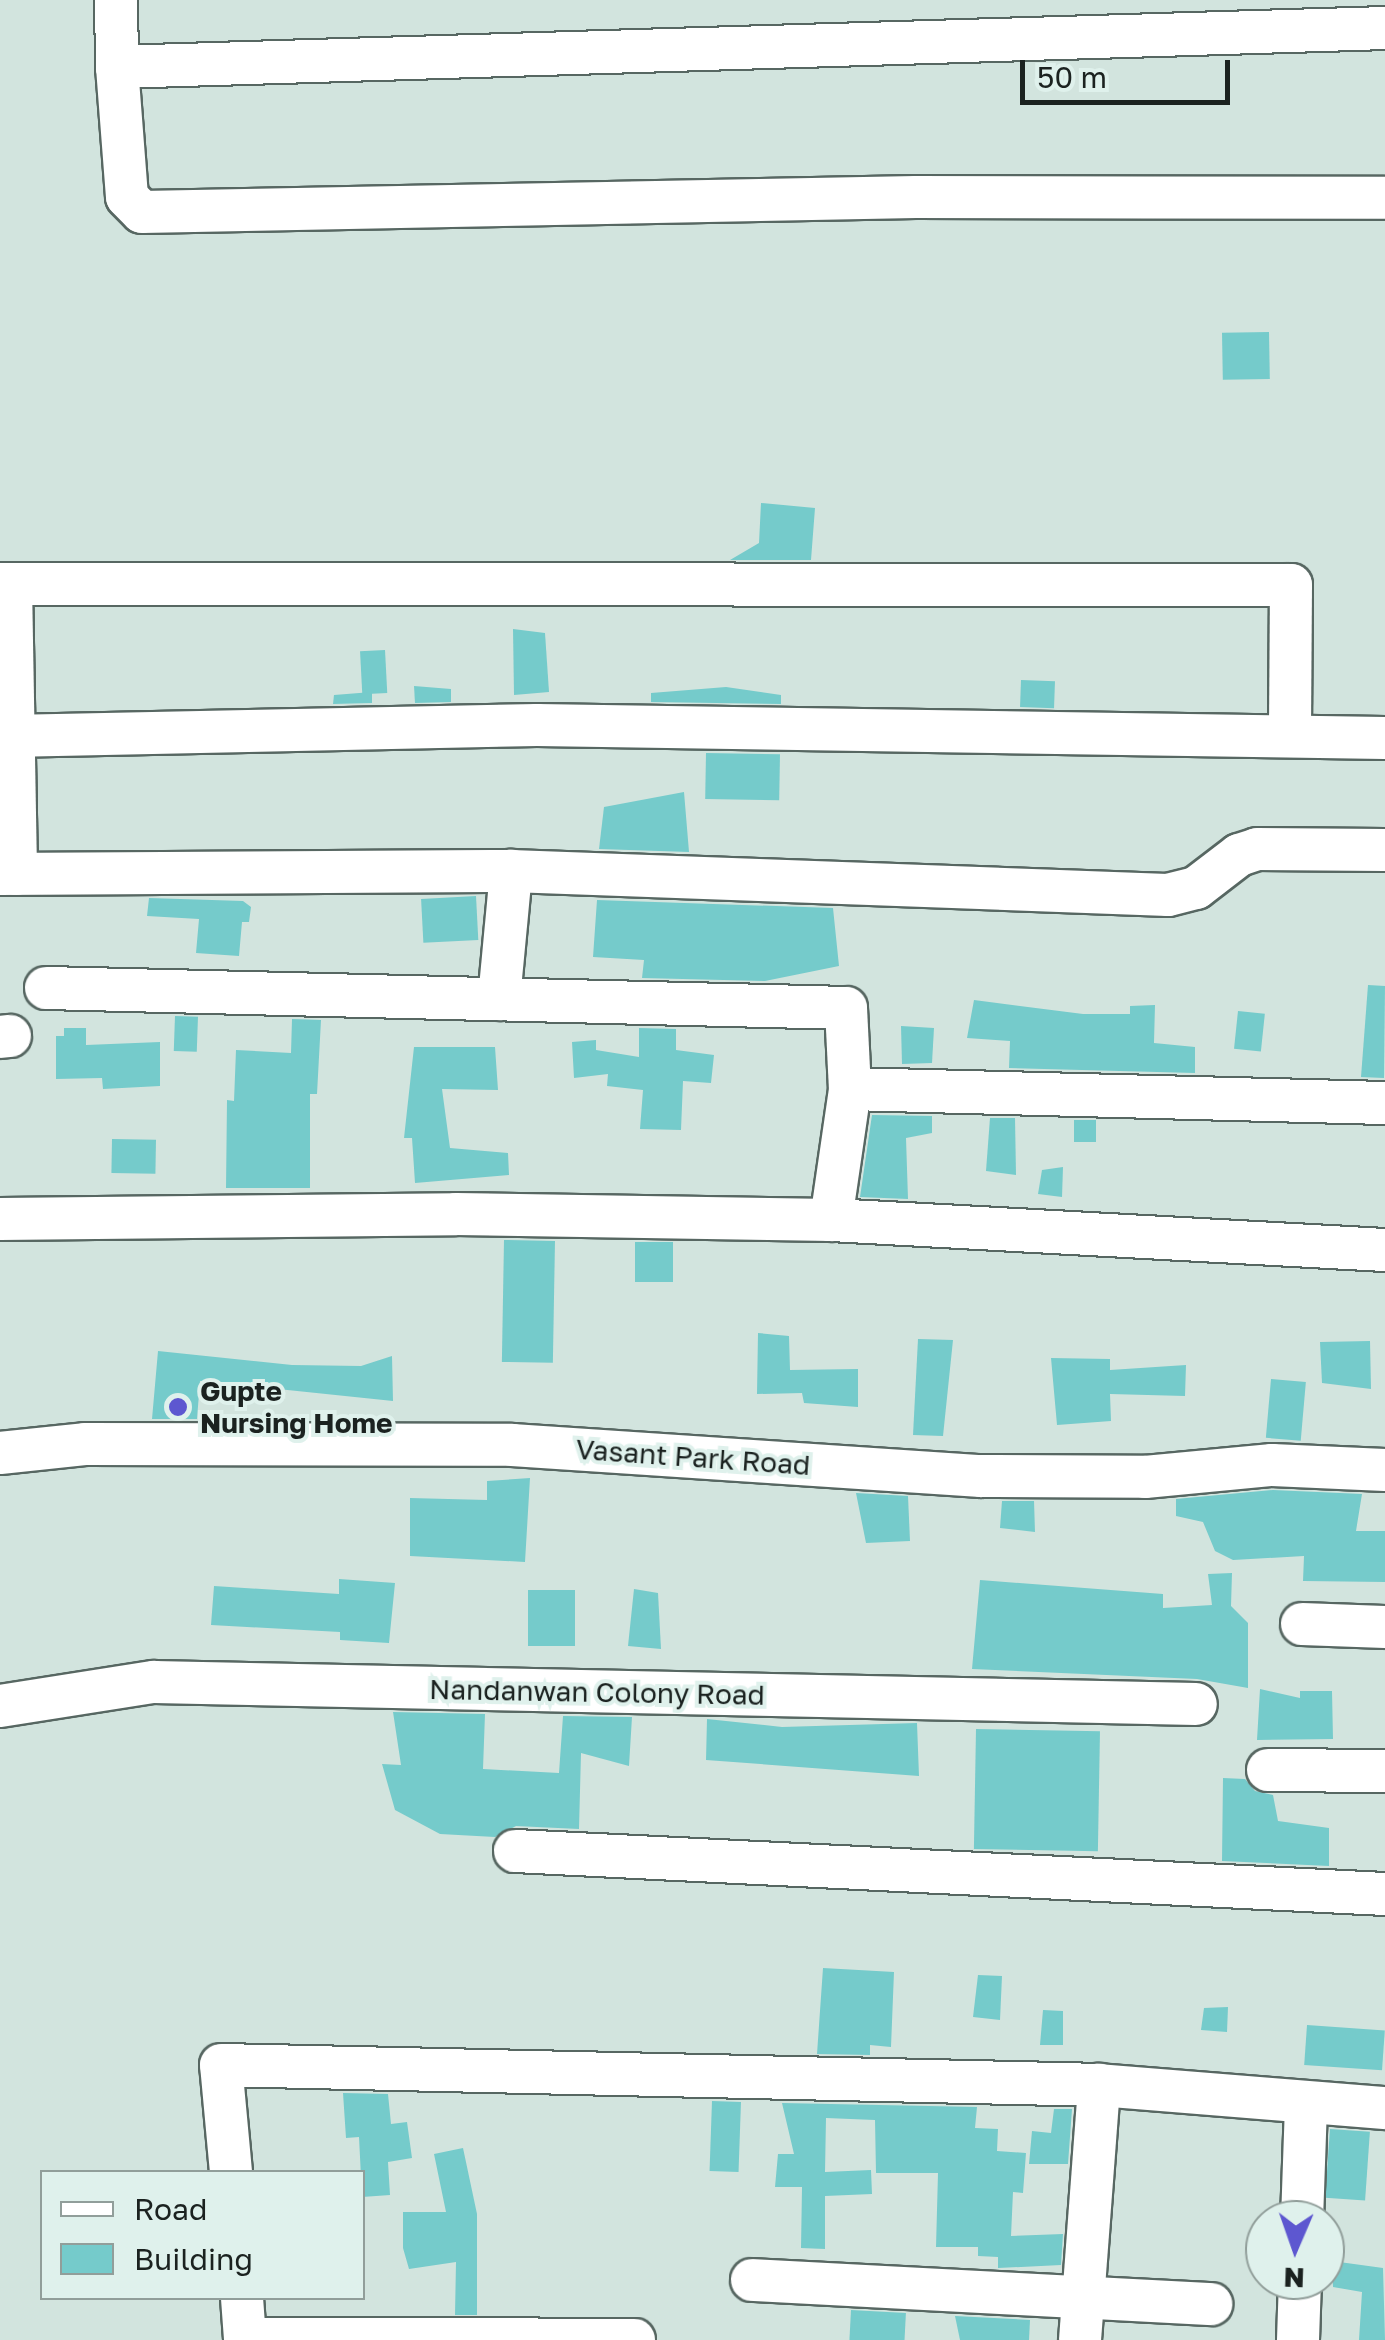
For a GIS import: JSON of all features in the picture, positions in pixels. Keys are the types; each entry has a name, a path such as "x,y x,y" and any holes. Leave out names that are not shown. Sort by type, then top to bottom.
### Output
{"street":[{"path":"116,0 127,196 142,212 916,197 1385,198"},
{"path":"118,68 1385,28"},
{"path":"1290,736 1291,585 5,584 8,874 510,872 1168,895 1196,888 1239,855 1257,850 1385,850"},
{"path":"9,736 537,725 1385,738"},
{"path":"499,1000 510,872"},
{"path":"46,988 846,1008 850,1089 832,1220"},
{"path":"850,1089 1385,1104"},
{"path":"0,1219 456,1214 832,1220 1385,1250"},
{"name":"Vasant Park Road","path":"0,1453 85,1444 492,1445 981,1476 1145,1477 1272,1465 1385,1470"},
{"path":"1302,1624 1385,1627"},
{"name":"Nandanwan Colony Road","path":"0,1706 154,1682 1196,1704"},
{"path":"1268,1770 1385,1771"},
{"path":"514,1851 1385,1894"},
{"path":"231,2170 221,2065 1099,2085 1385,2108"},
{"path":"1083,2320 1099,2085"},
{"path":"1303,2200 1306,2104"},
{"path":"752,2280 1083,2320 1211,2304"},
{"path":"242,2300 245,2339"},
{"path":"1298,2340 1299,2300"},
{"path":"230,2340 634,2340"}],"building":[{"path":"1269,332 1270,379 1223,380 1222,333"},
{"path":"761,503 815,508 811,560 730,560 759,543"},
{"path":"513,629 545,633 549,692 514,695"},
{"path":"385,650 387,693 362,694 360,651"},
{"path":"1021,680 1055,681 1054,708 1020,707"},
{"path":"414,686 451,689 451,702 415,703"},
{"path":"726,687 781,695 781,704 651,702 651,693"},
{"path":"372,692 372,703 333,704 334,695"},
{"path":"706,753 780,754 779,800 705,799"},
{"path":"684,792 689,852 599,849 604,807"},
{"path":"476,896 478,940 423,943 421,899"},
{"path":"149,898 243,901 251,907 249,922 242,922 239,956 196,953 199,919 147,916"},
{"path":"597,900 833,908 839,966 765,981 642,978 644,960 593,957"},
{"path":"1368,985 1385,986 1384,1078 1361,1077"},
{"path":"974,1000 1083,1014 1130,1014 1130,1006 1155,1005 1154,1043 1195,1047 1195,1073 1009,1068 1010,1041 967,1038"},
{"path":"1238,1011 1265,1014 1261,1052 1234,1049"},
{"path":"175,1016 198,1017 197,1052 174,1051"},
{"path":"292,1019 321,1020 317,1094 310,1094 310,1188 226,1188 227,1100 234,1101 236,1050 291,1053"},
{"path":"901,1026 934,1028 932,1063 902,1064"},
{"path":"64,1028 86,1028 86,1045 160,1042 160,1086 103,1089 102,1078 56,1079 56,1036 64,1036"},
{"path":"639,1028 676,1029 676,1050 714,1055 711,1083 683,1081 681,1130 640,1129 643,1090 607,1086 608,1074 574,1078 572,1042 596,1040 596,1050 639,1057"},
{"path":"414,1047 495,1047 498,1090 442,1089 450,1148 508,1153 509,1175 415,1183 412,1138 404,1138"},
{"path":"872,1115 932,1116 932,1133 906,1138 908,1199 860,1197"},
{"path":"990,1118 1015,1118 1016,1175 986,1171"},
{"path":"1074,1120 1096,1120 1096,1142 1074,1142"},
{"path":"112,1139 156,1140 155,1174 111,1173"},
{"path":"1063,1167 1062,1197 1038,1194 1042,1170"},
{"path":"504,1240 555,1241 553,1363 502,1362"},
{"path":"635,1242 673,1242 673,1282 635,1282"},
{"path":"758,1333 789,1336 790,1370 858,1369 858,1407 804,1403 802,1393 757,1394"},
{"path":"918,1339 953,1340 943,1436 913,1435"},
{"path":"1370,1341 1371,1389 1322,1383 1320,1342"},
{"path":"158,1351 292,1365 361,1366 392,1356 393,1401 200,1381 197,1419 152,1419"},
{"path":"1051,1358 1110,1359 1110,1370 1186,1365 1185,1396 1110,1394 1111,1421 1057,1425"},
{"path":"1271,1379 1306,1382 1301,1441 1266,1438"},
{"path":"530,1478 525,1562 410,1556 410,1498 487,1500 487,1481"},
{"path":"1273,1490 1362,1494 1356,1531 1385,1531 1385,1582 1303,1581 1304,1556 1233,1560 1215,1551 1203,1522 1176,1516 1176,1499"},
{"path":"856,1493 908,1496 910,1541 866,1543"},
{"path":"1002,1501 1034,1501 1035,1532 1000,1528"},
{"path":"1232,1573 1231,1606 1248,1623 1248,1688 1197,1679 972,1669 980,1580 1163,1594 1163,1608 1212,1605 1208,1574"},
{"path":"339,1579 395,1583 389,1643 340,1640 340,1632 211,1625 214,1586 339,1594"},
{"path":"634,1589 658,1593 661,1649 628,1646"},
{"path":"528,1590 575,1590 575,1646 528,1646"},
{"path":"1260,1689 1300,1698 1300,1691 1332,1691 1333,1739 1257,1740"},
{"path":"393,1712 485,1714 483,1769 559,1773 563,1716 632,1717 629,1766 581,1753 579,1829 516,1826 495,1837 440,1834 395,1810 382,1764 401,1765"},
{"path":"707,1719 782,1727 917,1723 919,1776 706,1760"},
{"path":"976,1729 1100,1731 1098,1851 974,1849"},
{"path":"1223,1778 1245,1779 1255,1791 1273,1795 1278,1821 1329,1828 1329,1866 1222,1861"},
{"path":"823,1968 894,1972 891,2047 870,2045 870,2055 817,2054"},
{"path":"978,1975 1002,1976 1000,2020 973,2017"},
{"path":"1228,2007 1227,2032 1201,2030 1204,2008"},
{"path":"1043,2010 1063,2011 1063,2045 1040,2045"},
{"path":"1307,2025 1385,2030 1382,2070 1304,2065"},
{"path":"343,2093 388,2094 391,2124 407,2122 412,2158 388,2162 390,2195 365,2197 359,2137 346,2138"},
{"path":"712,2101 741,2102 739,2172 710,2171"},
{"path":"782,2103 977,2107 975,2128 998,2129 997,2151 1026,2153 1023,2193 1013,2192 1011,2236 1063,2234 1061,2265 998,2268 998,2257 978,2256 978,2247 936,2247 938,2173 876,2173 875,2120 826,2118 825,2172 871,2170 872,2194 825,2196 825,2249 801,2248 802,2187 775,2187 778,2154 794,2154"},
{"path":"1054,2109 1072,2109 1068,2164 1029,2164 1032,2131 1051,2133"},
{"path":"1330,2129 1370,2132 1365,2201 1325,2198"},
{"path":"463,2148 477,2214 477,2315 455,2315 456,2262 409,2269 403,2248 403,2212 446,2212 434,2154"},
{"path":"1345,2263 1383,2268 1385,2340 1359,2340 1362,2292 1345,2289"},
{"path":"851,2310 906,2313 905,2340 849,2340"},
{"path":"955,2316 1030,2320 1029,2340 960,2340"}],"place":[{"name":"Gupte Nursing Home","path":"178,1407"}]}
